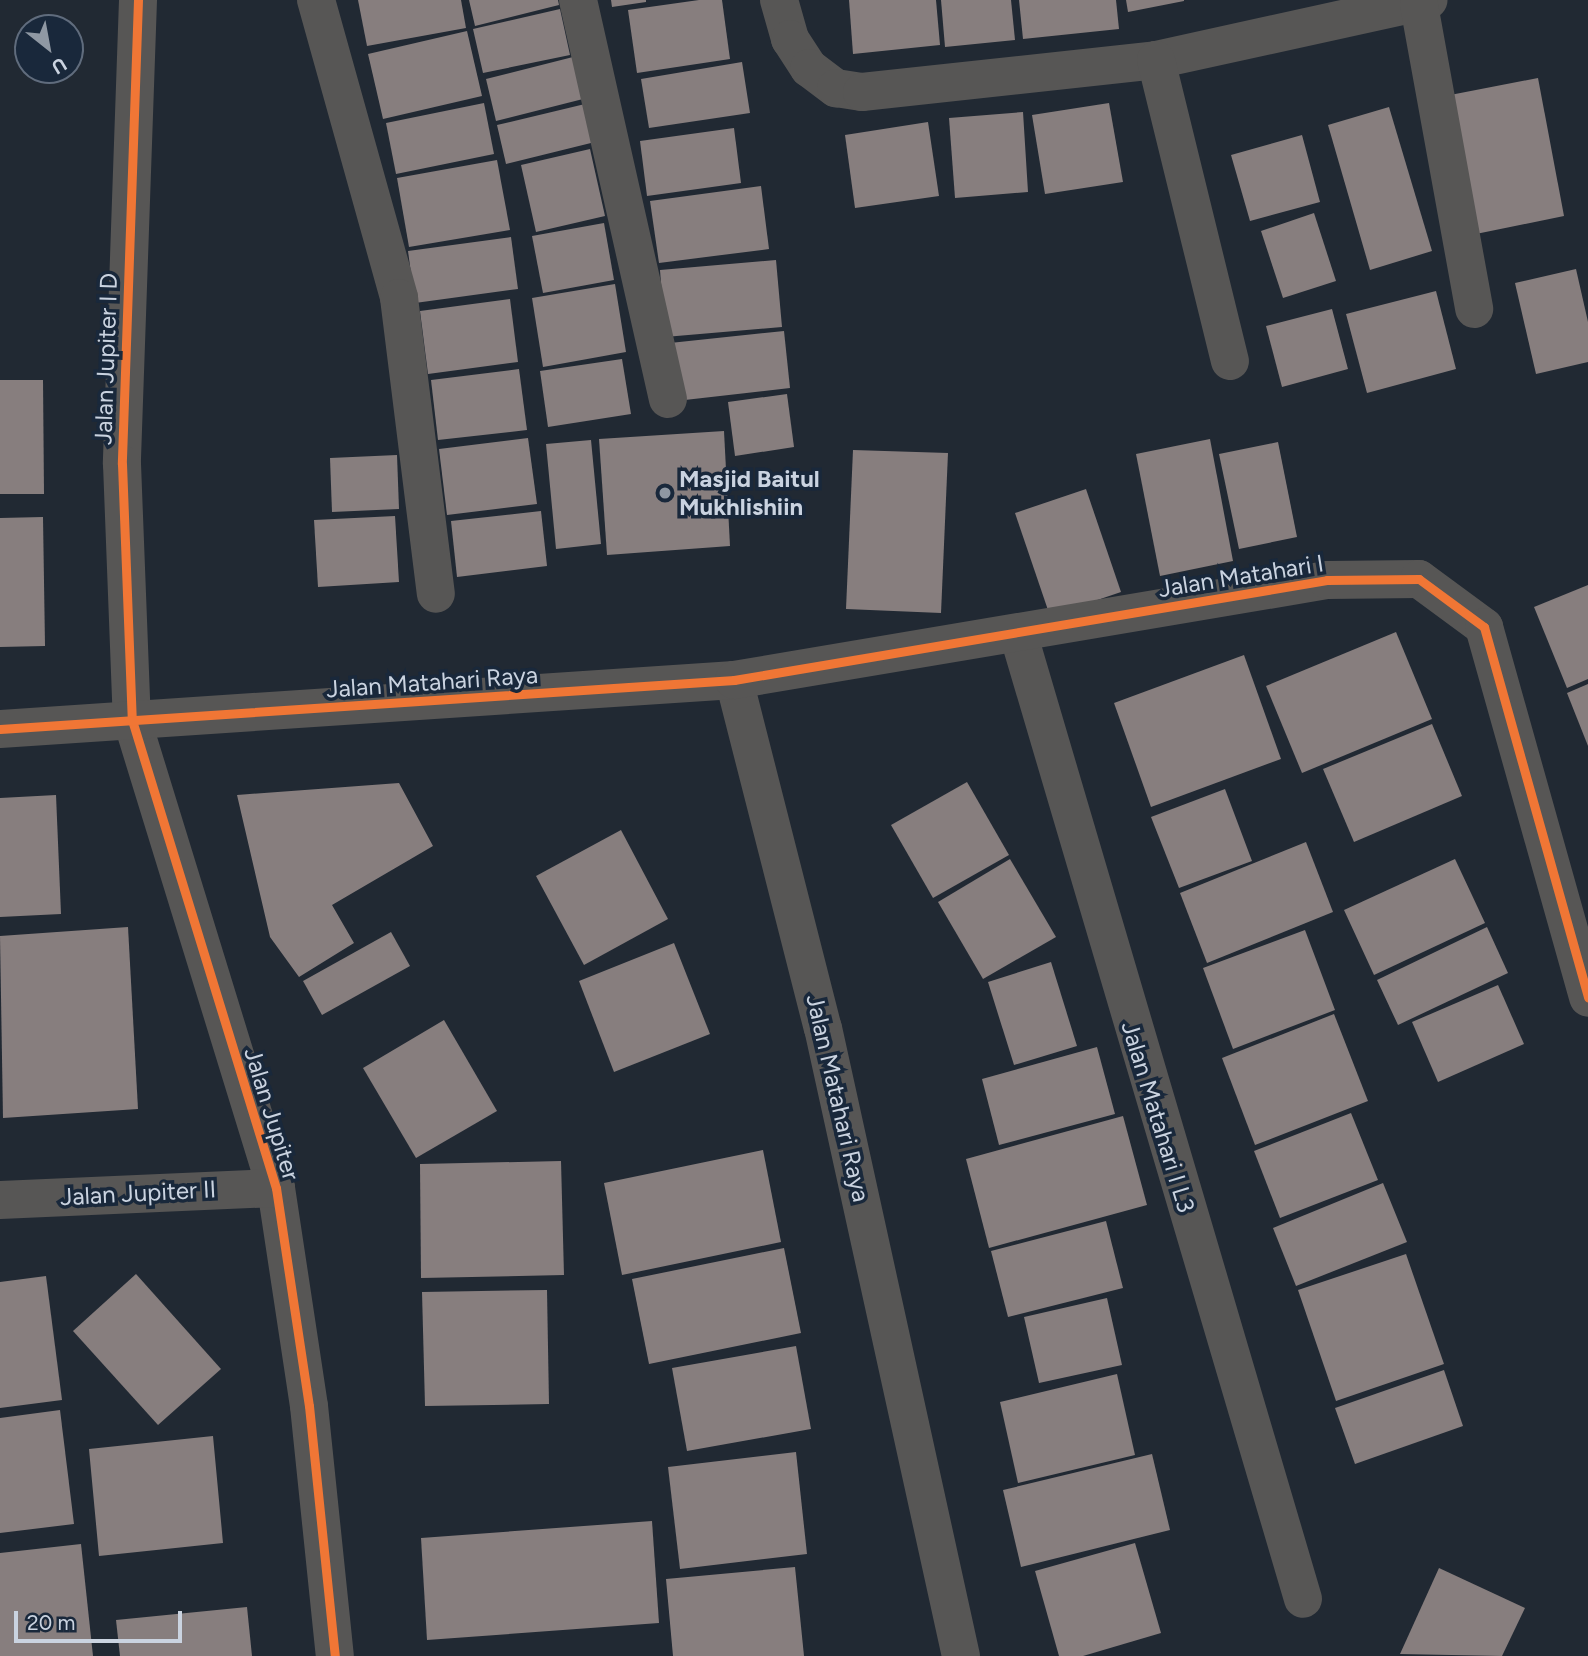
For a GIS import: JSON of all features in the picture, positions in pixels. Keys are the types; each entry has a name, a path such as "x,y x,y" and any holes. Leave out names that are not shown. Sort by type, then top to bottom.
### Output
{"street":[{"name":"Jalan Jupiter I D","path":"132,720 122,464 138,0"},
{"path":"316,0 399,298 436,594"},
{"path":"578,0 668,399"},
{"path":"779,0 796,49 836,88 862,92 1156,60 1323,14 1424,3 1474,309"},
{"path":"1156,60 1230,360"},
{"name":"Jalan Matahari I","path":"734,680 1327,580 1419,579 1483,626 1588,998"},
{"name":"Jalan Matahari I L3","path":"1018,632 1303,1599"},
{"name":"Jalan Matahari Raya","path":"0,729 734,680 823,1028 961,1656"},
{"name":"Jalan Jupiter","path":"132,720 276,1188 309,1406 335,1656"},
{"name":"Jalan Jupiter II","path":"0,1200 276,1188"}],"building":[{"path":"358,0 461,0 466,28 367,46"},
{"path":"469,0 558,0 559,5 475,26"},
{"path":"611,0 646,0 646,2 612,7"},
{"path":"699,0 722,0 730,59 637,73 628,10"},
{"path":"849,0 936,0 940,45 853,54"},
{"path":"941,0 1011,0 1015,40 945,47"},
{"path":"1019,0 1116,0 1119,29 1023,39"},
{"path":"1126,0 1184,0 1184,1 1128,12"},
{"path":"560,9 570,55 483,73 473,29"},
{"path":"467,31 482,96 383,119 368,54"},
{"path":"573,57 583,99 496,121 486,79"},
{"path":"742,62 750,113 649,128 641,79"},
{"path":"1538,78 1564,216 1471,235 1445,96"},
{"path":"484,103 494,154 396,174 386,123"},
{"path":"1109,103 1123,182 1045,194 1032,115"},
{"path":"585,104 595,142 506,164 497,125"},
{"path":"1389,107 1432,251 1370,270 1328,125"},
{"path":"1023,112 1028,192 955,198 949,118"},
{"path":"928,122 939,196 855,208 845,135"},
{"path":"734,128 741,183 647,196 640,141"},
{"path":"1302,135 1320,202 1250,221 1231,155"},
{"path":"590,149 605,216 536,232 521,165"},
{"path":"497,160 510,230 409,247 397,178"},
{"path":"761,186 769,249 659,263 650,201"},
{"path":"1314,213 1336,281 1283,298 1261,231"},
{"path":"604,223 614,280 543,293 532,236"},
{"path":"511,237 518,289 415,303 408,251"},
{"path":"776,260 782,327 665,337 660,270"},
{"path":"1576,269 1588,322 1588,362 1536,374 1515,283"},
{"path":"615,284 626,352 543,367 532,298"},
{"path":"1436,291 1456,369 1367,393 1346,314"},
{"path":"510,299 518,362 428,374 420,311"},
{"path":"1332,309 1348,369 1282,387 1266,326"},
{"path":"784,331 790,388 676,401 670,343"},
{"path":"622,359 631,414 548,427 540,371"},
{"path":"519,369 527,430 438,440 431,380"},
{"path":"0,380 43,380 44,494 0,494"},
{"path":"787,394 794,447 735,456 728,402"},
{"name":"Masjid Baitul Mukhlishiin","path":"724,431 730,546 607,555 599,439"},
{"path":"528,438 537,504 447,515 439,449"},
{"path":"1210,439 1233,561 1160,576 1136,454"},
{"path":"591,440 601,544 556,549 546,444"},
{"path":"1278,442 1297,537 1239,549 1219,454"},
{"path":"853,450 948,453 941,613 846,609"},
{"path":"397,455 399,509 332,512 330,458"},
{"path":"1086,489 1121,592 1050,616 1015,513"},
{"path":"541,511 547,566 457,577 451,521"},
{"path":"395,516 399,582 318,587 314,520"},
{"path":"43,517 45,646 0,647 0,518"},
{"path":"1588,585 1588,679 1567,688 1534,607"},
{"path":"1396,632 1432,719 1302,773 1266,686"},
{"path":"1244,655 1281,759 1151,807 1114,703"},
{"path":"1588,684 1588,746 1567,693"},
{"path":"1432,724 1462,796 1354,842 1323,769"},
{"path":"967,782 1009,855 933,898 891,825"},
{"path":"399,783 433,846 332,905 354,943 299,977 270,937 237,795"},
{"path":"1225,789 1252,861 1179,888 1151,817"},
{"path":"56,795 61,914 0,917 0,798"},
{"path":"621,830 668,919 584,965 536,876"},
{"path":"1306,842 1333,912 1207,963 1180,893"},
{"path":"1010,859 1056,937 983,979 938,902"},
{"path":"1455,859 1485,923 1374,975 1344,910"},
{"path":"128,927 138,1109 3,1118 0,936"},
{"path":"1487,927 1508,973 1398,1025 1377,980"},
{"path":"1305,930 1335,1010 1233,1049 1203,968"},
{"path":"391,932 410,966 322,1015 303,981"},
{"path":"674,943 710,1034 614,1072 579,981"},
{"path":"1051,962 1077,1046 1014,1065 988,982"},
{"path":"1498,985 1524,1044 1438,1082 1412,1022"},
{"path":"1334,1014 1368,1101 1255,1145 1222,1058"},
{"path":"444,1020 497,1111 416,1158 363,1068"},
{"path":"1097,1047 1115,1114 999,1145 982,1079"},
{"path":"1351,1113 1378,1180 1280,1218 1254,1151"},
{"path":"1123,1116 1147,1205 989,1248 966,1159"},
{"path":"763,1150 781,1242 622,1275 604,1183"},
{"path":"561,1161 564,1275 421,1278 420,1164"},
{"path":"1383,1183 1407,1242 1296,1286 1273,1228"},
{"path":"1106,1221 1123,1288 1008,1317 991,1251"},
{"path":"784,1248 801,1333 649,1364 632,1279"},
{"path":"1406,1254 1444,1364 1336,1401 1298,1290"},
{"path":"136,1274 221,1369 158,1425 73,1331"},
{"path":"46,1276 62,1400 0,1408 0,1282"},
{"path":"547,1290 549,1404 425,1406 422,1292"},
{"path":"1107,1298 1122,1365 1039,1383 1024,1317"},
{"path":"796,1346 811,1429 687,1451 672,1368"},
{"path":"1444,1370 1463,1426 1355,1464 1335,1408"},
{"path":"1117,1374 1135,1455 1018,1483 1000,1402"},
{"path":"60,1410 74,1524 0,1533 0,1418"},
{"path":"213,1436 223,1543 99,1556 89,1449"},
{"path":"796,1452 807,1554 680,1569 668,1467"},
{"path":"1152,1454 1170,1530 1021,1567 1003,1490"},
{"path":"652,1521 659,1623 427,1640 421,1538"},
{"path":"1135,1543 1161,1633 1083,1656 1059,1656 1035,1571"},
{"path":"81,1544 93,1656 0,1656 0,1553"},
{"path":"795,1567 804,1656 673,1656 666,1579"},
{"path":"1439,1568 1525,1608 1502,1656 1400,1654"},
{"path":"247,1607 252,1656 120,1656 116,1620"}],"cycle path":[{"path":"138,0 122,464 132,720 276,1188 309,1406 335,1656"},
{"path":"0,729 734,680 1327,580 1419,579 1484,627 1588,998"}],"place":[{"name":"Masjid Baitul Mukhlishiin","path":"665,493"}]}
